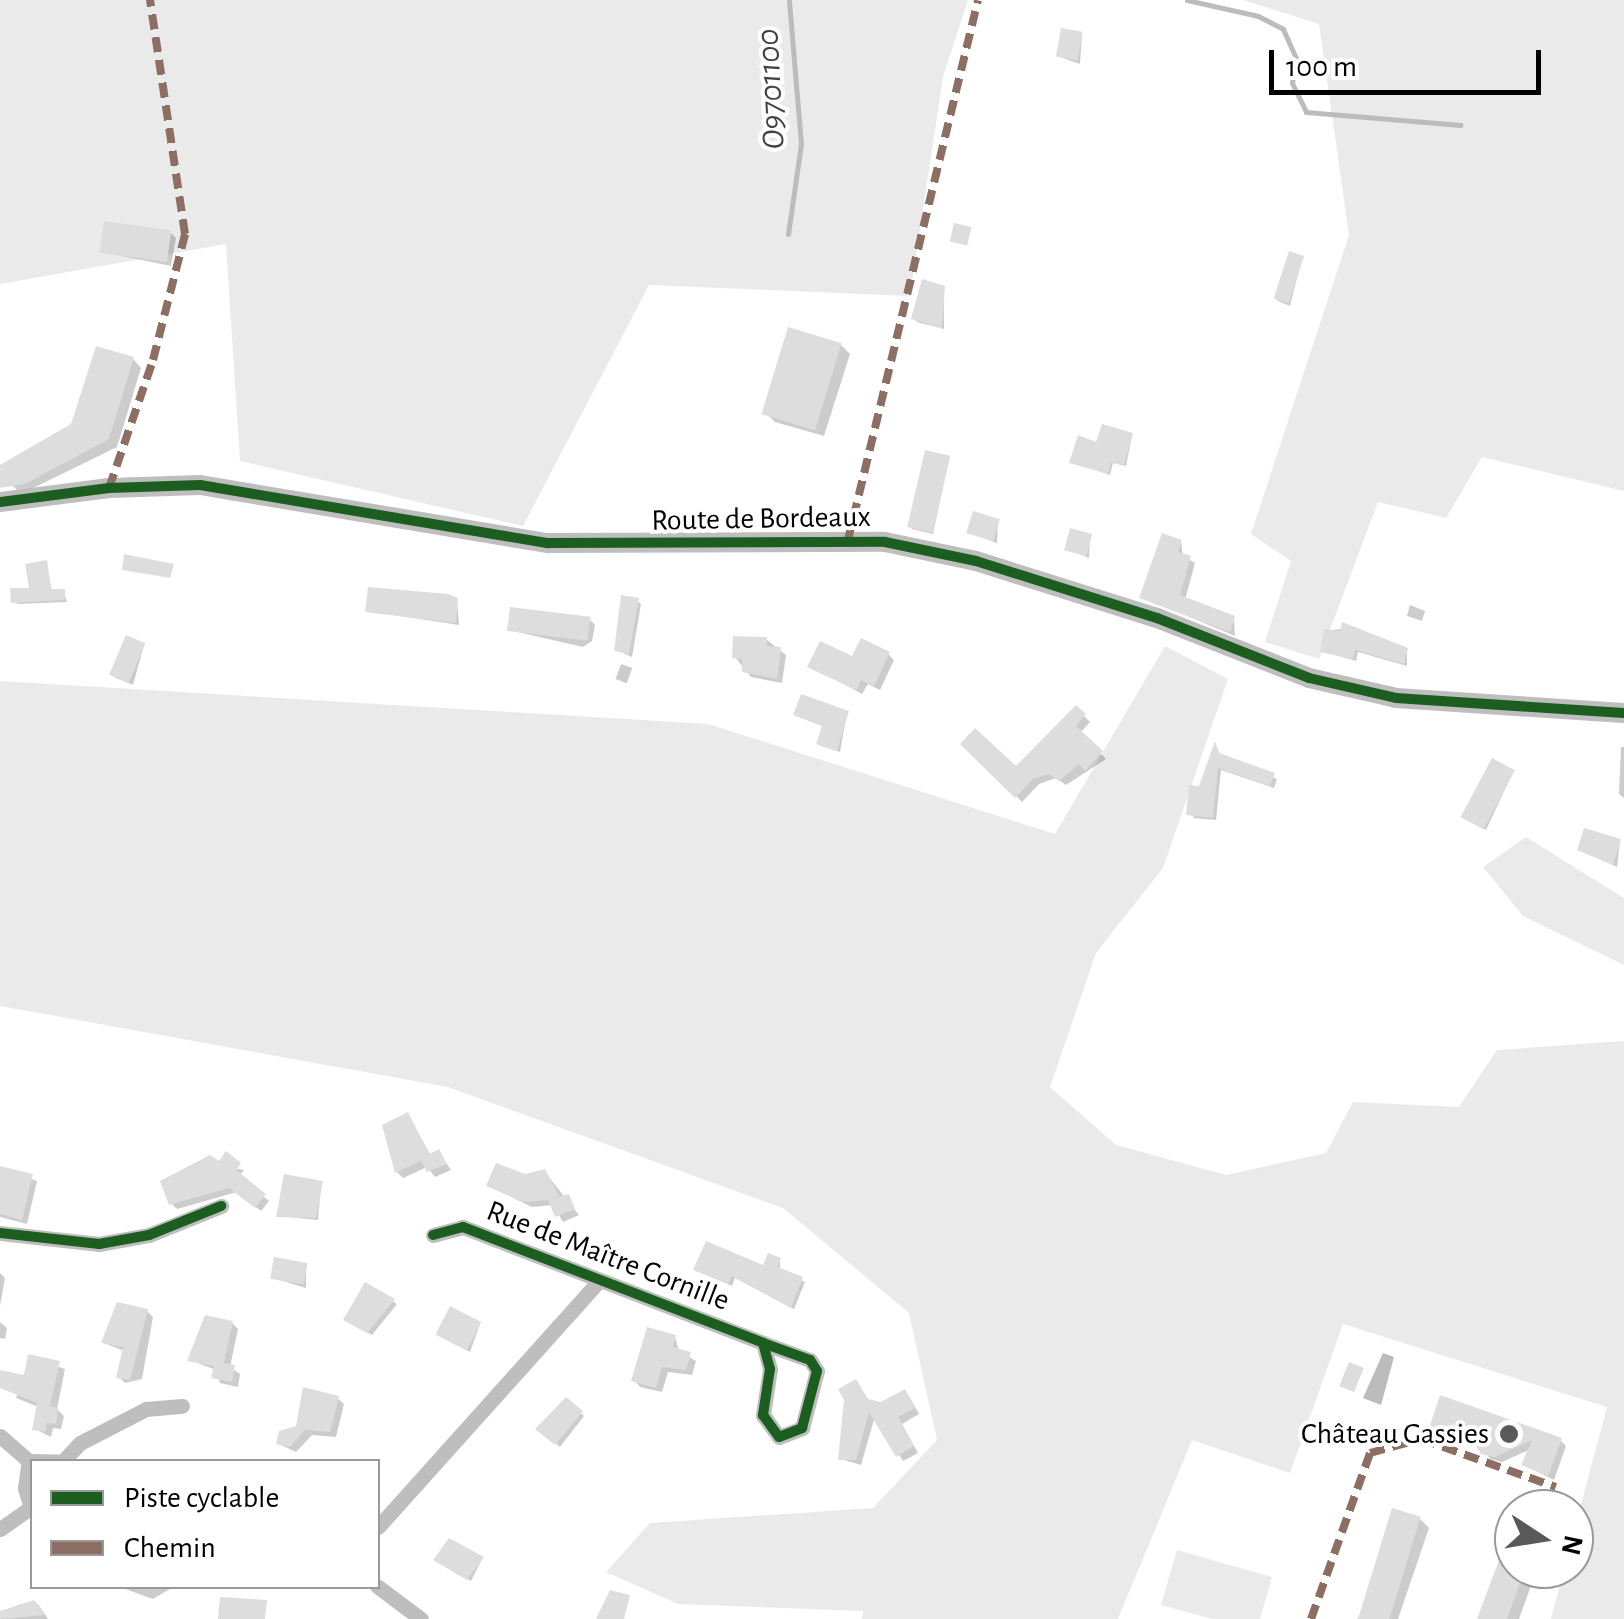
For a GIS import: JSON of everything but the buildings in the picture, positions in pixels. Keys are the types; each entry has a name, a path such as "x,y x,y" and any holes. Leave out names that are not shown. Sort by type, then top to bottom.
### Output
{"street":[{"name":"Route de Bordeaux","path":"0,502 109,488 200,485 548,543 886,542 976,561 1123,608 1309,678 1467,706 1624,713"},
{"path":"0,1233 100,1244 149,1235 221,1206"},
{"name":"Rue de Maître Cornille","path":"433,1235 463,1227 810,1360 816,1371 802,1428 779,1437 763,1415 770,1370 763,1343"},
{"name":"Rue de Maître Cornille","path":"380,1525 600,1280"},
{"path":"67,1459 80,1443 146,1409 182,1406"},
{"path":"0,1436 29,1461 30,1486"},
{"path":"0,1529 30,1511"},
{"path":"380,1589 421,1619"}],"shaded area":[{"path":"0,0 968,0 943,77 910,296 649,285 523,526 240,461 226,244 0,284"},
{"path":"1243,0 1624,0 1624,491 1482,457 1446,518 1378,502 1319,659 1265,642 1291,561 1251,534 1349,235 1319,24"},
{"path":"1165,646 1228,679 1163,868 1096,953 1050,1087 1116,1145 1226,1175 1326,1153 1353,1102 1459,1107 1497,1050 1624,1041 1624,1619 1551,1619 1559,1589 1594,1589 1594,1489 1585,1489 1607,1407 1343,1324 1290,1473 1192,1440 1118,1619 862,1619 863,1611 678,1604 606,1572 650,1523 873,1508 937,1440 909,1313 783,1208 448,1087 0,1006 0,681 708,724 1055,834"},
{"path":"1526,837 1624,898 1624,965 1523,916 1483,867"},
{"path":"1383,1353 1394,1357 1381,1405 1363,1398"},
{"path":"1177,1550 1272,1577 1260,1619 1212,1619 1161,1605"}],"waterway":[{"name":"O9701100","path":"788,234 801,144 789,0"},
{"path":"1187,0 1258,16 1283,29 1296,58 1292,83 1306,112 1460,125"}],"marked path":[{"path":"109,488 153,360 185,234 150,0"},
{"path":"848,540 978,0"},
{"path":"1311,1619 1370,1453 1421,1439 1556,1487"}],"cycle path":[{"path":"0,502 109,488 200,485 548,543 885,542 976,561 1157,618 1309,678 1396,698 1624,713"},
{"path":"0,1233 99,1244 149,1235 221,1206"},
{"path":"433,1235 463,1227 763,1343 770,1369 763,1415 779,1437 802,1428 817,1371 810,1360 763,1343"}],"place":[{"name":"Château Gassies","path":"1509,1434"}]}
